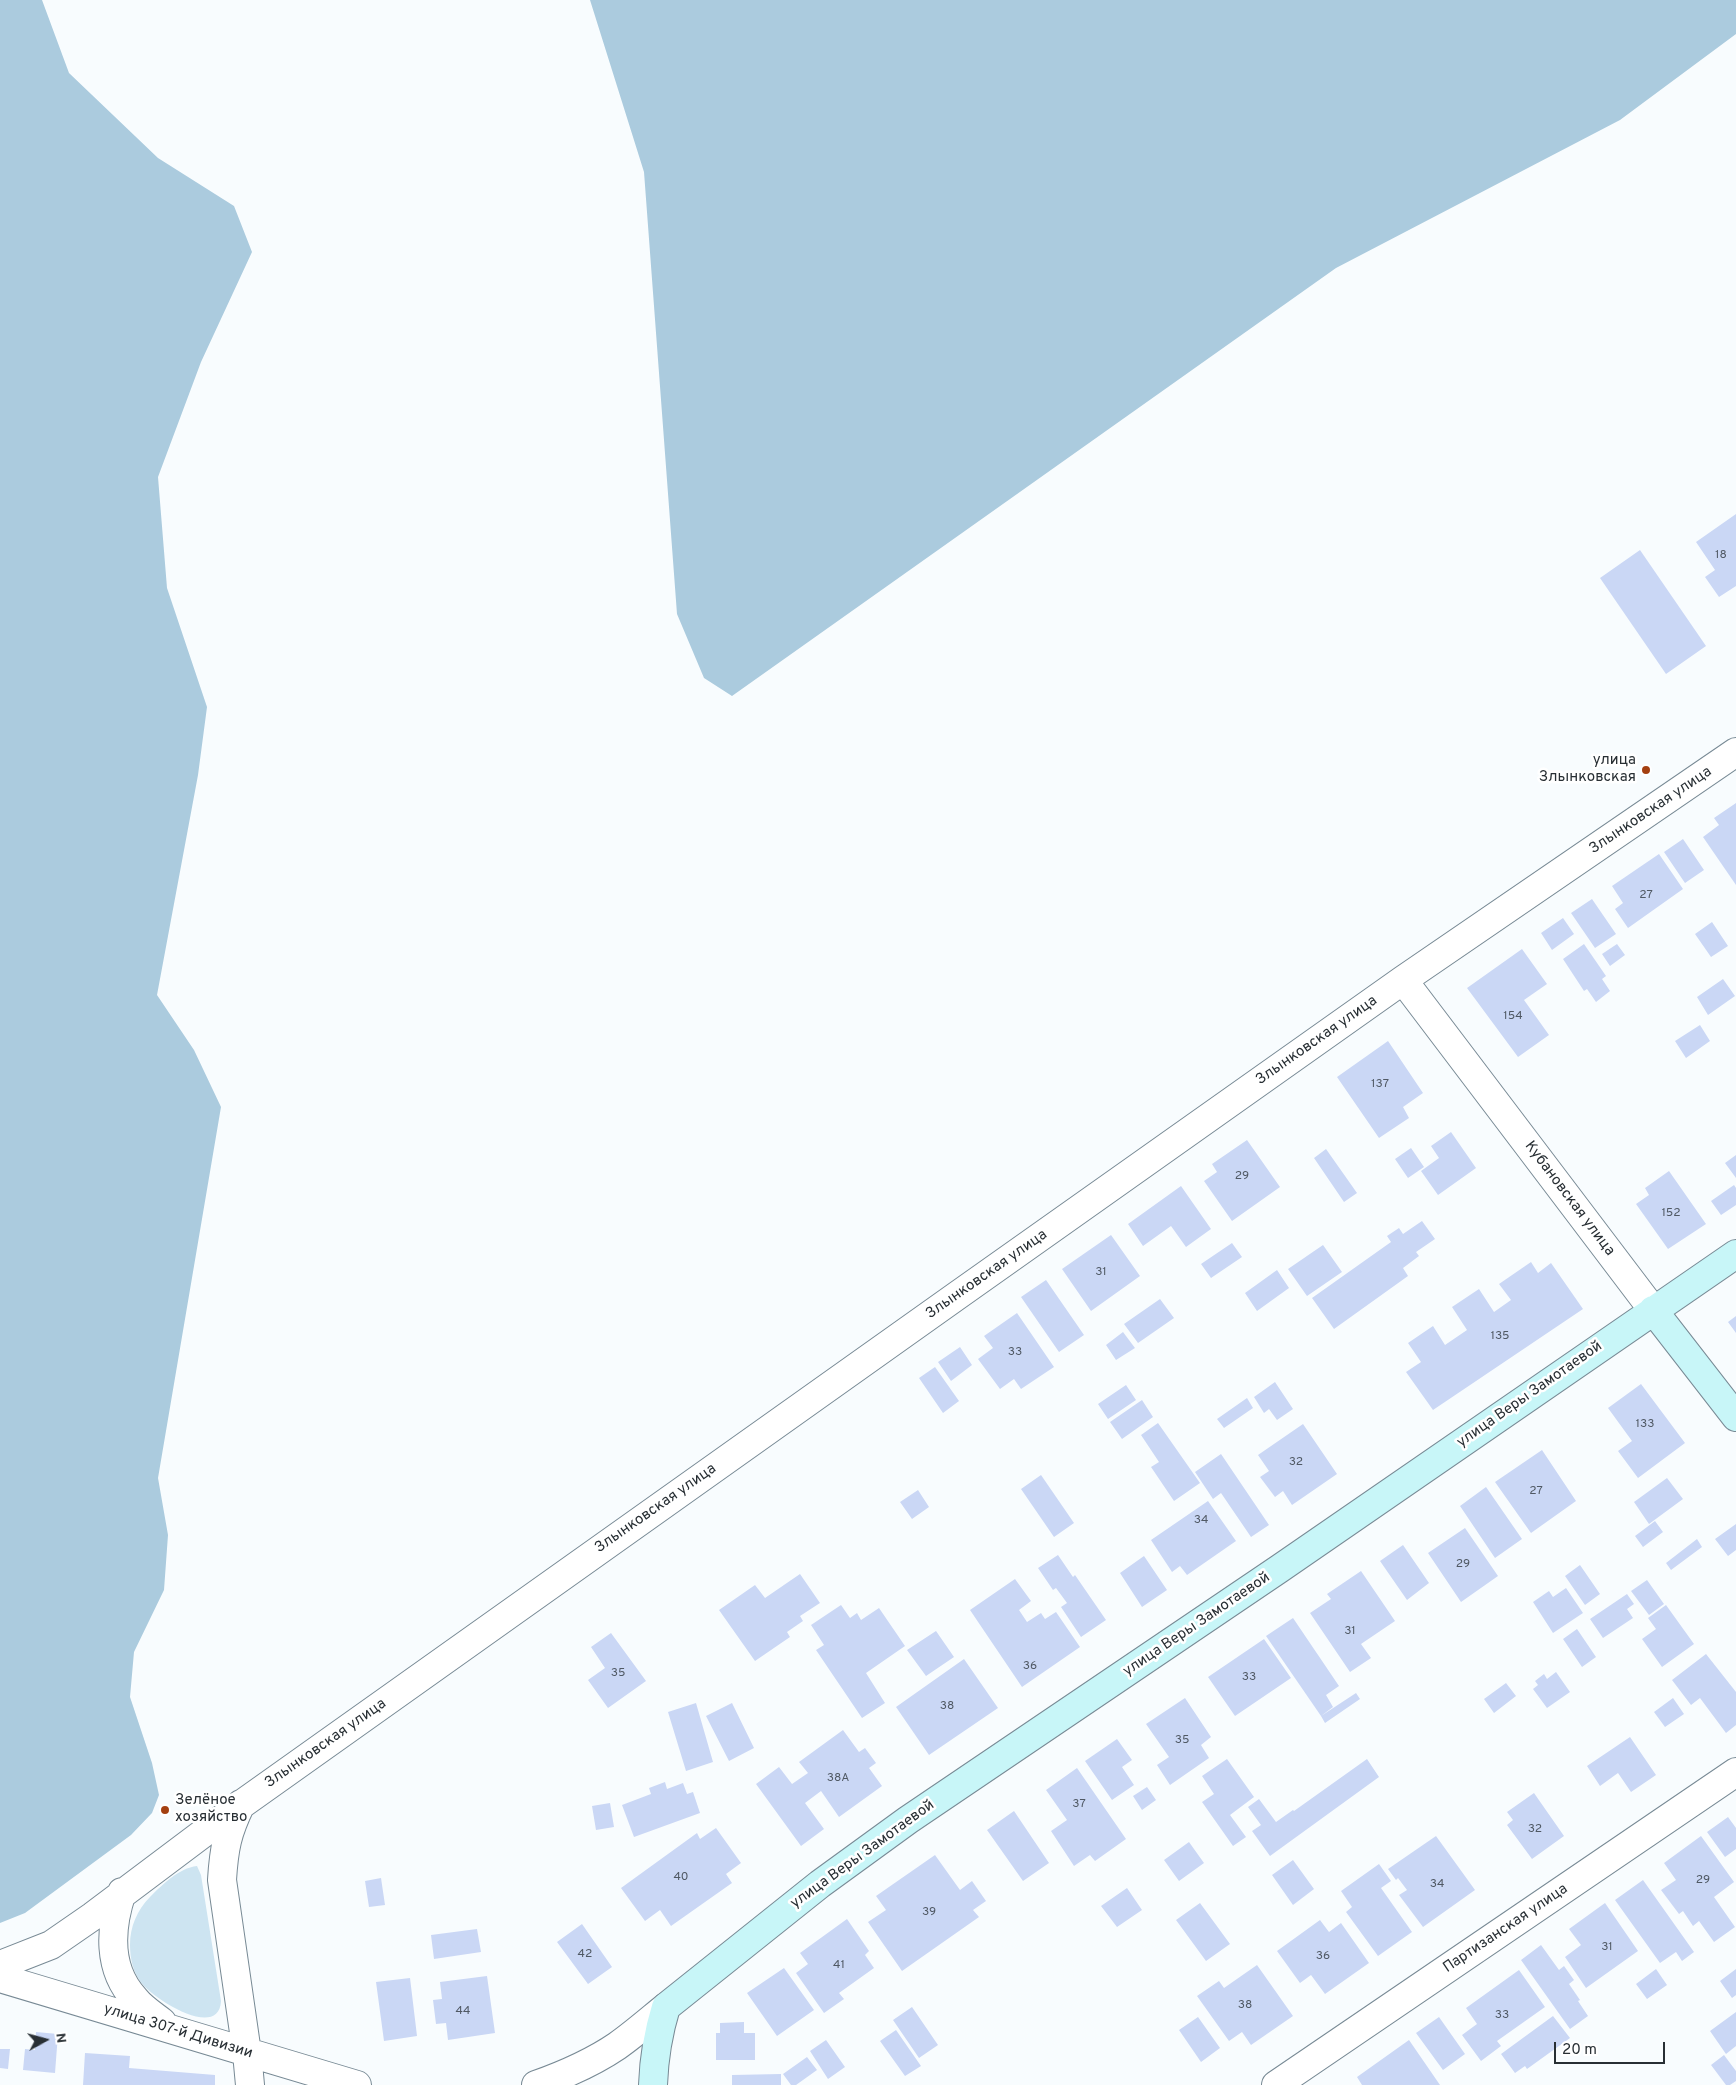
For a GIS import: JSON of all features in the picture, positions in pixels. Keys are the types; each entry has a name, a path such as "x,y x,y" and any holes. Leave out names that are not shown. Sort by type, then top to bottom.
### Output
{"street":[{"name":"Злынковская улица","path":"0,1965 51,1945 93,1916 122,1892 242,1804 1403,980 1736,752"},
{"name":"Кубановская улица","path":"1403,980 1736,1417"},
{"name":"улица Веры Замотаевой","path":"536,2085 561,2076 616,2046 820,1884 908,1820 1262,1580 1736,1254"},
{"name":"Партизанская улица","path":"1276,2085 1736,1772"},
{"path":"242,1804 227,1837 223,1852 222,1880 250,2085"},
{"path":"122,1892 114,1915 112,1938 115,1960 123,1980 134,1998 173,2030"},
{"name":"улица 307-й Дивизии","path":"0,1978 357,2085"},
{"path":"653,2085 654,2060 666,2007"}],"shaded area":[{"path":"0,0 42,0 69,73 158,158 234,206 252,252 201,362 158,477 167,588 207,707 198,775 157,995 194,1050 221,1107 158,1478 168,1535 164,1590 134,1652 130,1697 152,1763 159,1795 152,1813 131,1835 25,1913 0,1923"},
{"path":"590,0 1736,0 1736,34 1620,120 1336,268 732,696 704,678 677,614 644,172"},
{"path":"197,1866 201,1875 221,2001 217,2012 209,2017 197,2017 184,2012 157,1997 140,1981 135,1973 130,1950 133,1925 145,1902 171,1878 190,1867"}],"building":[{"path":"1736,514 1736,586 1719,597 1705,577 1715,570 1696,542"},
{"path":"1640,550 1706,646 1666,674 1600,578"},
{"path":"1736,803 1736,885 1703,837 1719,825 1714,818"},
{"path":"1683,839 1704,870 1685,883 1664,852"},
{"path":"1659,854 1683,889 1628,928 1615,909 1623,903 1612,886"},
{"path":"1592,899 1616,934 1595,948 1571,913"},
{"path":"1563,918 1574,934 1552,950 1541,933"},
{"path":"1712,922 1728,946 1711,957 1695,934"},
{"path":"1584,944 1606,976 1602,979 1610,991 1596,1002 1587,989 1584,991 1563,959"},
{"path":"1617,944 1625,955 1610,966 1602,954"},
{"path":"1522,949 1547,984 1524,1000 1549,1035 1518,1057 1467,988"},
{"path":"1723,979 1735,996 1708,1015 1697,997"},
{"path":"1700,1025 1710,1041 1686,1058 1675,1041"},
{"path":"1388,1041 1423,1093 1403,1107 1409,1118 1379,1138 1337,1077"},
{"path":"1451,1132 1476,1168 1438,1195 1421,1171 1439,1158 1431,1146"},
{"path":"1247,1140 1280,1187 1232,1221 1204,1181 1217,1172 1212,1164"},
{"path":"1411,1148 1424,1167 1408,1178 1395,1159"},
{"path":"1326,1149 1357,1193 1344,1202 1314,1158"},
{"path":"1736,1155 1736,1178 1725,1163"},
{"path":"1669,1171 1706,1224 1668,1249 1636,1204 1649,1195 1645,1188"},
{"path":"1734,1185 1736,1188 1736,1205 1721,1215 1711,1201"},
{"path":"1181,1186 1211,1229 1186,1247 1171,1226 1143,1246 1128,1224"},
{"path":"1422,1221 1435,1239 1416,1252 1419,1256 1403,1268 1408,1276 1334,1329 1312,1298 1391,1242 1387,1236 1399,1228 1403,1234"},
{"path":"1111,1235 1140,1276 1091,1311 1062,1269"},
{"path":"1232,1243 1242,1257 1211,1278 1201,1264"},
{"path":"1323,1245 1342,1272 1307,1296 1288,1269"},
{"path":"1531,1262 1538,1273 1551,1263 1583,1309 1433,1410 1406,1372 1421,1362 1408,1343 1433,1326 1445,1345 1467,1330 1452,1307 1479,1289 1494,1312 1511,1300 1499,1284"},
{"path":"1277,1270 1289,1288 1257,1311 1245,1293"},
{"path":"1046,1280 1084,1335 1059,1352 1021,1297"},
{"path":"1160,1299 1174,1318 1138,1343 1124,1324"},
{"path":"1017,1313 1054,1367 1021,1389 1014,1379 1000,1389 978,1359 993,1348 984,1336"},
{"path":"1736,1316 1736,1333 1728,1322"},
{"path":"1123,1332 1135,1348 1116,1360 1106,1345"},
{"path":"960,1347 972,1365 951,1381 938,1362"},
{"path":"935,1367 959,1401 943,1413 919,1378"},
{"path":"1275,1382 1293,1409 1277,1420 1269,1409 1264,1413 1254,1397"},
{"path":"1641,1384 1685,1443 1638,1478 1618,1451 1632,1441 1608,1408"},
{"path":"1126,1385 1136,1400 1108,1419 1098,1404"},
{"path":"1247,1398 1253,1408 1224,1428 1217,1419"},
{"path":"1142,1400 1153,1417 1122,1439 1110,1422"},
{"path":"1158,1423 1200,1483 1174,1501 1151,1467 1159,1462 1141,1435"},
{"path":"1303,1424 1337,1474 1292,1505 1283,1491 1275,1497 1260,1477 1269,1471 1258,1455"},
{"path":"1542,1450 1576,1501 1531,1533 1495,1482"},
{"path":"1221,1454 1269,1525 1251,1537 1221,1493 1213,1499 1195,1472"},
{"path":"1041,1475 1074,1523 1054,1537 1021,1489"},
{"path":"1667,1478 1683,1499 1649,1524 1634,1502"},
{"path":"1486,1487 1522,1539 1495,1558 1460,1506"},
{"path":"918,1490 929,1507 912,1519 900,1502"},
{"path":"1208,1501 1236,1541 1187,1575 1180,1566 1172,1572 1151,1540"},
{"path":"1655,1521 1663,1532 1643,1547 1635,1536"},
{"path":"1736,1524 1736,1550 1728,1556 1715,1539"},
{"path":"1465,1528 1498,1576 1461,1602 1428,1553"},
{"path":"1697,1539 1702,1547 1671,1570 1666,1563"},
{"path":"1403,1545 1429,1583 1407,1600 1380,1561"},
{"path":"1058,1555 1073,1577 1075,1575 1106,1620 1081,1637 1061,1607 1067,1603 1056,1588 1053,1590 1038,1568"},
{"path":"1144,1556 1167,1590 1142,1607 1120,1573"},
{"path":"1580,1565 1600,1594 1585,1605 1565,1576"},
{"path":"1361,1571 1395,1621 1361,1644 1371,1658 1350,1672 1310,1613 1331,1599 1327,1594"},
{"path":"800,1574 820,1603 800,1616 803,1621 787,1632 790,1637 755,1661 719,1610 755,1585 765,1598"},
{"path":"1015,1579 1031,1601 1019,1610 1027,1622 1041,1613 1045,1619 1056,1612 1080,1647 1022,1687 970,1610"},
{"path":"1647,1580 1664,1604 1649,1615 1631,1591"},
{"path":"1566,1588 1583,1613 1553,1633 1533,1602 1549,1591 1553,1597"},
{"path":"1627,1594 1634,1604 1627,1609 1633,1618 1603,1638 1590,1619"},
{"path":"841,1605 850,1618 857,1613 861,1620 879,1608 905,1646 866,1673 885,1703 862,1718 816,1650 824,1645 811,1625"},
{"path":"1666,1605 1694,1644 1662,1667 1642,1639 1656,1629 1648,1618"},
{"path":"1293,1618 1339,1686 1326,1695 1333,1707 1321,1716 1266,1636"},
{"path":"1577,1629 1596,1657 1582,1667 1563,1639"},
{"path":"936,1631 954,1657 926,1676 907,1650"},
{"path":"611,1633 646,1681 608,1708 588,1680 605,1668 591,1647"},
{"path":"1264,1639 1291,1678 1235,1716 1208,1677"},
{"path":"1706,1654 1736,1692 1736,1725 1726,1733 1700,1698 1691,1705 1672,1680"},
{"path":"964,1659 998,1708 929,1755 896,1707"},
{"path":"1556,1672 1570,1692 1547,1708 1533,1689 1538,1685 1535,1681 1544,1674 1547,1679"},
{"path":"1506,1683 1516,1696 1494,1713 1484,1699"},
{"path":"1356,1693 1360,1699 1325,1723 1321,1716"},
{"path":"1185,1698 1211,1737 1201,1745 1209,1758 1170,1785 1157,1765 1169,1757 1146,1724"},
{"path":"1673,1698 1684,1714 1665,1727 1654,1712"},
{"path":"696,1703 713,1762 686,1771 668,1712"},
{"path":"732,1703 754,1748 729,1761 706,1716"},
{"path":"843,1730 859,1752 865,1748 876,1763 869,1768 882,1786 839,1817 821,1791 805,1803 824,1829 801,1846 756,1784 779,1767 792,1784 808,1773 799,1762"},
{"path":"1630,1737 1656,1775 1631,1792 1618,1773 1600,1786 1587,1766"},
{"path":"1117,1739 1132,1760 1122,1767 1134,1785 1112,1800 1085,1761"},
{"path":"1227,1759 1254,1797 1230,1815 1246,1837 1233,1846 1202,1802 1214,1794 1202,1776"},
{"path":"1367,1759 1379,1777 1270,1856 1252,1831 1261,1825 1248,1807 1259,1799 1276,1822"},
{"path":"1077,1768 1126,1839 1095,1861 1090,1855 1074,1866 1051,1831 1067,1820 1046,1790"},
{"path":"665,1782 667,1789 683,1783 687,1794 693,1792 700,1813 634,1837 622,1805 651,1794 649,1788"},
{"path":"1147,1787 1156,1800 1142,1810 1133,1796"},
{"path":"1534,1793 1564,1836 1532,1859 1507,1825 1513,1820 1507,1812"},
{"path":"610,1803 614,1827 596,1830 592,1806"},
{"path":"1014,1811 1049,1863 1023,1881 987,1830"},
{"path":"1728,1817 1736,1828 1736,1849 1725,1857 1707,1832"},
{"path":"716,1828 741,1863 726,1874 732,1883 671,1926 660,1910 645,1921 621,1888 697,1833 700,1839"},
{"path":"1436,1836 1475,1890 1423,1927 1399,1895 1407,1890 1388,1869"},
{"path":"1701,1836 1734,1882 1714,1897 1735,1927 1714,1942 1699,1921 1693,1926 1683,1911 1679,1914 1661,1890 1676,1880 1664,1863"},
{"path":"1189,1842 1204,1863 1179,1881 1164,1860"},
{"path":"935,1855 960,1890 972,1881 986,1901 973,1910 979,1917 902,1971 868,1922 886,1910 876,1896"},
{"path":"1293,1860 1314,1889 1293,1905 1272,1875"},
{"path":"1379,1864 1391,1881 1381,1888 1412,1932 1378,1956 1346,1912 1352,1907 1341,1891"},
{"path":"381,1878 385,1905 369,1907 365,1881"},
{"path":"1643,1880 1694,1952 1682,1961 1676,1952 1660,1963 1615,1900"},
{"path":"1127,1888 1142,1910 1117,1927 1101,1906"},
{"path":"1200,1903 1230,1944 1206,1961 1176,1920"},
{"path":"1605,1903 1638,1951 1586,1988 1565,1957 1581,1945 1569,1929"},
{"path":"847,1919 869,1951 865,1955 874,1968 839,1993 844,1999 824,2013 796,1973 808,1964 800,1953"},
{"path":"1320,1920 1329,1932 1341,1923 1369,1963 1325,1994 1311,1975 1300,1983 1277,1951"},
{"path":"582,1924 612,1967 588,1984 557,1942"},
{"path":"477,1929 481,1952 434,1959 431,1935"},
{"path":"1541,1945 1559,1970 1564,1966 1574,1980 1569,1984 1588,2016 1570,2029 1521,1960"},
{"path":"1257,1965 1293,2016 1251,2045 1242,2032 1229,2041 1197,1996 1219,1981 1224,1988"},
{"path":"784,1968 814,2010 777,2036 747,1993"},
{"path":"1656,1969 1667,1985 1647,1999 1636,1984"},
{"path":"1736,1969 1736,1995 1732,1998 1720,1981"},
{"path":"1519,1970 1545,2007 1497,2041 1501,2046 1481,2061 1462,2035 1477,2024 1466,2008"},
{"path":"487,1976 495,2033 448,2040 446,2023 436,2024 433,2000 442,1999 440,1982"},
{"path":"410,1978 417,2036 384,2041 376,1982"},
{"path":"912,2007 938,2045 919,2058 893,2020"},
{"path":"1736,2012 1736,2046 1726,2054 1710,2031"},
{"path":"1553,2016 1570,2038 1527,2069 1525,2066 1515,2073 1501,2054"},
{"path":"1198,2017 1220,2048 1201,2062 1179,2030"},
{"path":"1439,2017 1465,2054 1443,2070 1416,2033"},
{"path":"744,2022 744,2033 755,2033 755,2060 716,2060 716,2033 720,2033 720,2023"},
{"path":"896,2030 921,2066 905,2076 880,2041"},
{"path":"36,2032 58,2034 55,2073 23,2070 25,2049 35,2050"},
{"path":"826,2040 845,2067 828,2079 810,2051"},
{"path":"1409,2040 1440,2085 1362,2085 1357,2077"},
{"path":"0,2049 10,2049 8,2069 0,2068"},
{"path":"85,2053 130,2056 129,2068 215,2075 215,2085 83,2085"},
{"path":"1724,2055 1736,2071 1736,2081 1730,2085 1726,2085 1711,2065"},
{"path":"807,2057 817,2070 796,2085 791,2085 783,2074"},
{"path":"781,2074 781,2085 732,2085 732,2075"}],"place":[{"name":"улица Злынковская","path":"1646,770"},
{"name":"Зелёное хозяйство","path":"165,1810"}]}
